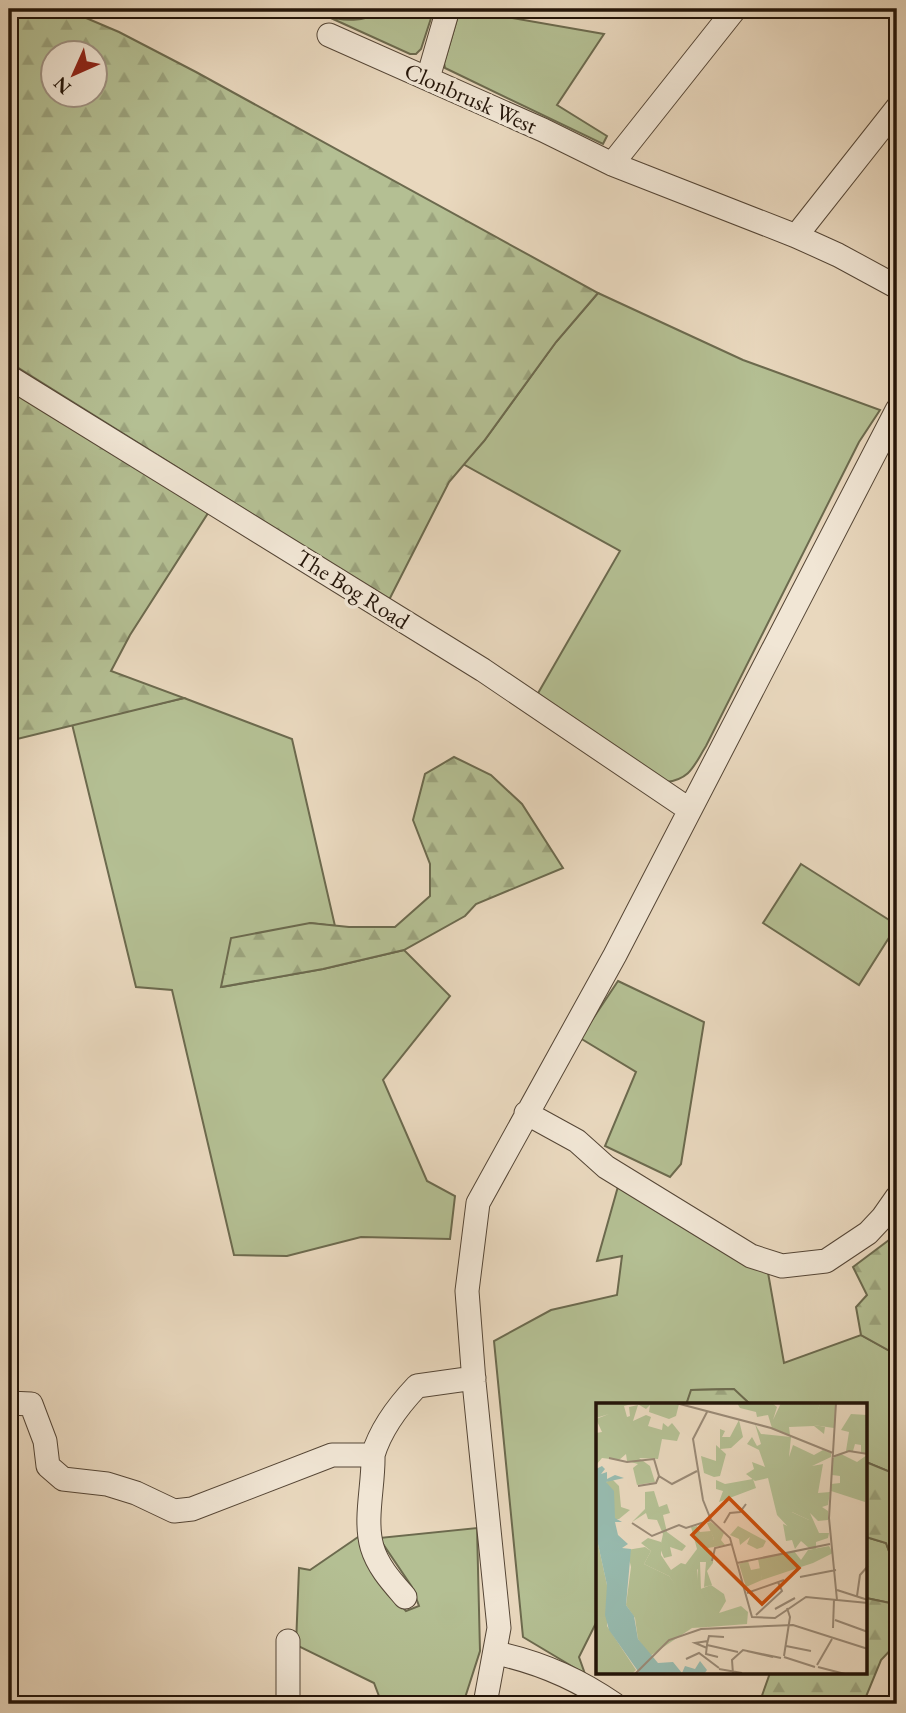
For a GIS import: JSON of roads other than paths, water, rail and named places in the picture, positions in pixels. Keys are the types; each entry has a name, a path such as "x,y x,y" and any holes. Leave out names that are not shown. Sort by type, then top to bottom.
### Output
{"street":[{"path":"428,78 448,9"},
{"path":"612,164 735,9"},
{"name":"Clonbrusk West","path":"329,35 543,130 612,164 796,236 897,287"},
{"path":"796,236 897,108"},
{"name":"The Bog Road","path":"9,377 483,670 690,810"},
{"path":"485,1704 499,1628 467,1291 478,1203 615,955 897,410"},
{"path":"526,1112 577,1141 606,1167 751,1256 782,1266 826,1261 868,1233 897,1197"},
{"path":"405,1597 386,1575 372,1547 370,1525 373,1455 393,1413 417,1386 474,1378"},
{"path":"9,1403 32,1404 45,1441 48,1466 63,1479 107,1484 136,1493 174,1511 192,1509 332,1455 373,1455"},
{"path":"288,1641 288,1704"},
{"path":"496,1653 530,1661 559,1672 614,1704"}]}
